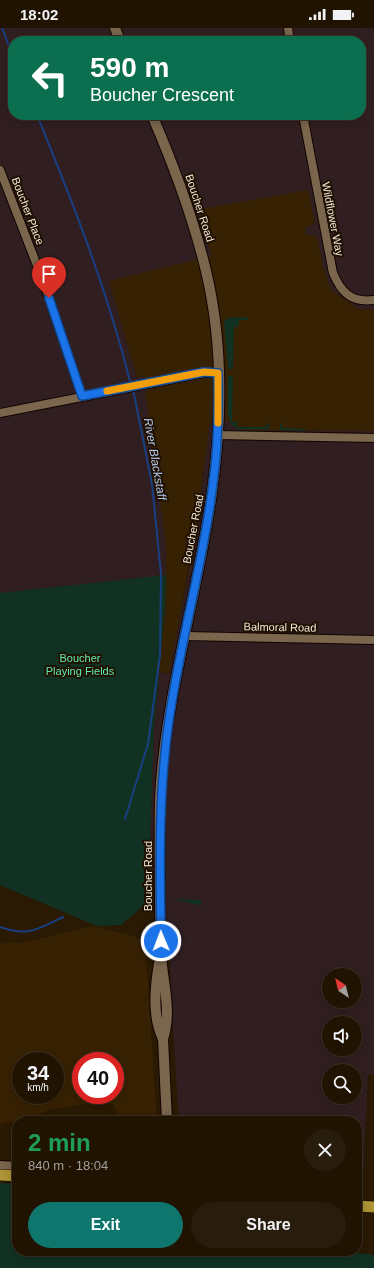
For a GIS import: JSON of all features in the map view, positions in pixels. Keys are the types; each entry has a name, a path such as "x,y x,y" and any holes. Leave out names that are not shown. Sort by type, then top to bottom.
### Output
{"highway":[{"path":"0,1175 12,1176"},
{"path":"362,1207 374,1208"}],"street":[{"name":"Boucher Road","path":"154,120 183,190 199,244 214,317 218,373 218,435 212,491 169,718 160,799 161,955 166,987 168,1025 163,1039 167,1116"},
{"name":"Wildflower Way","path":"304,120 333,272 340,288 355,299 374,300"},
{"name":"Boucher Place","path":"0,170 44,286 82,396"},
{"path":"0,413 204,372 218,373"},
{"path":"218,435 374,438"},
{"name":"Balmoral Road","path":"184,636 374,640"},
{"path":"0,1165 12,1166"}],"shaded area":[{"path":"0,28 374,28 374,310 359,309 331,290 323,266 318,239 316,236 306,235 305,228 313,225 315,222 308,190 200,209 211,256 109,281 137,379 143,375 166,546 166,575 0,593"},
{"path":"308,190 315,222 306,235 316,236 318,239 323,266 331,290 359,309 374,310 374,431 244,430 210,421 198,518 169,674 159,671 165,609 166,546 143,376 137,379 109,281 210,256 199,209"},
{"path":"210,421 228,421 234,427 244,430 374,431 374,1075 368,1074 364,1166 362,1166 362,1116 179,1116 172,1014 169,929 148,902 154,728 159,672 169,674 198,518"},
{"path":"94,926 135,937 145,942 157,1116 119,1116 113,1104 124,1104 124,1052 72,1052 72,1104 85,1104 51,1109 36,1116 12,1116 12,1122 0,1124 0,944 10,942 21,943"}],"green space":[{"path":"248,317 248,320 239,320 238,327 234,327 233,369 228,369 224,321 229,318"},
{"path":"228,376 233,376 232,422 237,422 237,427 266,427 267,423 269,429 239,429 231,425 228,414"},
{"path":"282,423 282,428 305,429 305,431 280,430 280,425"},
{"name":"Boucher Playing Fields","path":"166,575 165,609 154,728 148,902 121,925 97,926 0,885 0,593"},
{"path":"173,899 201,900 201,904 199,905"},
{"path":"0,1183 12,1184 12,1256 362,1256 362,1253 374,1255 374,1268 0,1268"}],"waterway":[{"name":"River Blackstaff","path":"2,28 8,43"},
{"name":"River Blackstaff","path":"39,120 64,181 101,282 131,385"},
{"name":"River Blackstaff","path":"125,819 148,744 160,655 161,574 152,484 133,389"},
{"name":"River Blackstaff","path":"0,927 18,931 33,930 63,917"}],"slow traffic":[{"path":"107,391 204,372 218,373 218,423"}],"route":[{"path":"49,298 82,396 204,372 218,373 218,435 212,491 201,556 180,654 164,755 160,799 161,941"}]}
